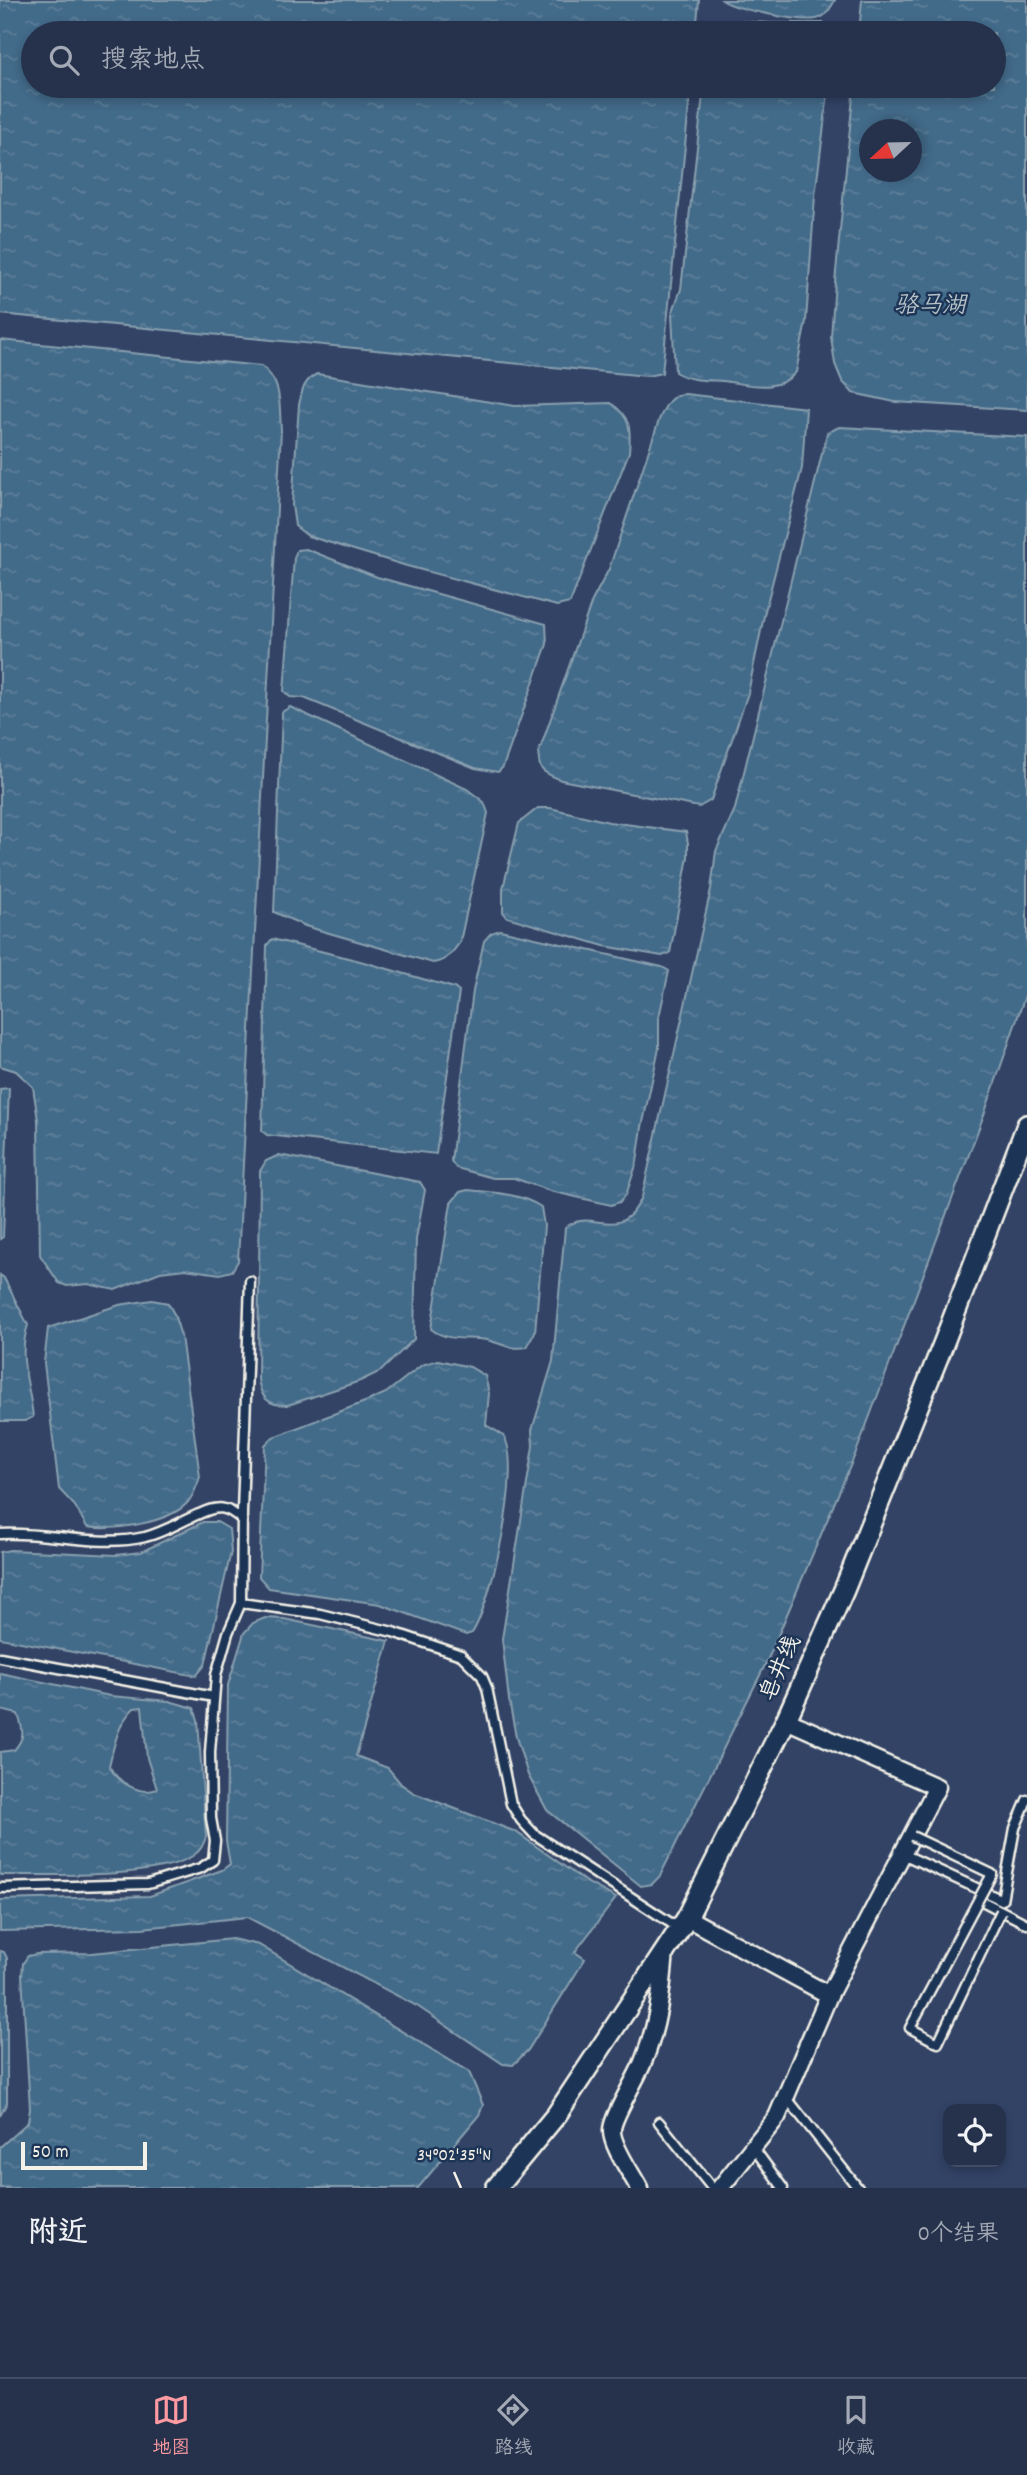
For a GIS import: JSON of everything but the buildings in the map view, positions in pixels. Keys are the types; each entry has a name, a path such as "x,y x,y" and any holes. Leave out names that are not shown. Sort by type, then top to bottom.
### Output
{"street":[{"name":"皂井线","path":"496,2188 557,2113 684,1923 786,1720 844,1590 1027,1126"},
{"path":"720,2188 777,2117 829,1995 937,1787 786,1720"},
{"path":"684,1923 829,1995"},
{"path":"639,2188 614,2141 612,2126 644,2061 653,2032 662,1998 665,1951"}],"lane":[{"path":"0,1888 148,1884 201,1868 213,1860 215,1840 211,1818 210,1752 216,1675 228,1633 241,1603 250,1281"},
{"path":"0,1534 115,1541 143,1538 219,1508 231,1509 242,1520"},
{"path":"241,1603 320,1614 393,1632 461,1655 482,1676 487,1688 511,1804 521,1820 534,1834 684,1923"},
{"path":"0,1657 214,1697"},
{"path":"903,1854 1002,1900 1015,1828 1027,1800"},
{"path":"912,1836 992,1874 910,2028 938,2043 1001,1911"},
{"path":"984,1902 1027,1924"},
{"path":"786,2096 858,2188"},
{"path":"659,2122 712,2188"},
{"path":"753,2147 783,2188"}],"water":[{"path":"0,0 699,0 697,21 21,21 21,98 690,98 662,373 647,376 0,314"},
{"path":"722,0 835,0 822,16 808,19 753,11"},
{"name":"骆马湖","path":"862,0 1027,0 1027,410 895,402 853,393 842,381 835,364 831,337 853,98 1006,98 1006,21 860,21"},
{"path":"703,98 827,98 815,196 806,321 796,372 780,383 762,386 698,380 675,372 672,314 681,289"},
{"path":"0,340 261,366 273,379 278,394 281,430 238,1261 232,1271 220,1274 185,1269 160,1272 115,1290 88,1284 67,1286 59,1283 40,1255 38,1120 33,1087 16,1071 0,1066"},
{"path":"317,374 515,406 611,403 618,408 628,424 629,452 570,603 557,606 407,566 308,536 295,526 292,505 299,405 306,383"},
{"path":"685,394 806,408 802,468 765,611 748,693 711,800 699,807 561,780 543,771 539,764 539,752 592,601 609,569 659,420 671,399"},
{"path":"839,427 1027,437 1027,990 985,1112 857,1450 768,1659 660,1876 652,1884 641,1886 547,1810 528,1775 516,1737 502,1639 533,1446 532,1430 553,1361 565,1228 585,1220 615,1223 624,1220 633,1212 642,1197 711,889 716,851 735,809 827,433"},
{"path":"306,549 377,577 546,624 547,644 503,767 498,772 475,768 304,698 290,697 284,691 294,558 297,550"},
{"path":"290,707 467,789 484,802 488,813 460,942 446,958 433,963 305,926 274,912 282,712"},
{"path":"538,808 550,808 609,822 686,832 688,857 670,953 662,956 604,946 507,917 503,912 503,888 519,823"},
{"path":"500,930 662,967 669,971 659,1017 659,1048 637,1162 626,1195 620,1202 611,1205 550,1191 514,1178 493,1178 456,1168 451,1161 473,991 484,941 491,933"},
{"path":"272,939 360,961 454,988 459,992 436,1154 267,1135 262,1131 267,945"},
{"path":"9,1088 3,1237 0,1239 0,1089"},
{"path":"279,1155 420,1182 425,1190 416,1239 414,1339 381,1371 360,1381 288,1405 267,1400 258,1379 260,1171 266,1161"},
{"path":"468,1190 515,1196 541,1207 544,1226 535,1332 527,1347 512,1347 480,1339 452,1338 431,1329 451,1203 460,1192"},
{"path":"0,1275 28,1325 24,1360 33,1417 25,1421 0,1421"},
{"path":"152,1300 168,1303 181,1336 200,1477 188,1502 168,1515 140,1524 111,1528 87,1527 75,1506 59,1489 44,1363 48,1328 119,1305"},
{"path":"438,1360 470,1367 485,1376 489,1393 486,1425 504,1437 509,1453 510,1476 502,1535 488,1595 472,1633 466,1635 380,1604 269,1588 259,1577 265,1445 273,1437 386,1393 422,1365"},
{"path":"203,1522 217,1522 229,1529 231,1552 205,1665 196,1676 0,1638 0,1552 10,1550 116,1555 141,1552"},
{"path":"265,1618 284,1619 389,1641 356,1756 388,1768 401,1784 414,1793 516,1832 586,1882 616,1898 575,1952 585,1959 528,2050 513,2065 503,2064 417,2006 247,1917 142,1928 0,1931 0,1900 150,1896 222,1870 230,1864 226,1841 228,1685 244,1633 253,1623"},
{"path":"0,1673 110,1696 169,1701 194,1708 198,1720 206,1837 200,1849 177,1863 155,1869 101,1874 0,1875 0,1752 14,1750 22,1733 18,1714 0,1710","holes":["142,1707 147,1758 157,1789 150,1791 130,1786 109,1766 124,1720 134,1708"]},
{"path":"232,1939 259,1945 469,2072 483,2105 479,2115 418,2188 0,2188 0,2147 28,2122 30,2109 22,1975 23,1963 28,1956 92,1953"},
{"path":"0,1951 4,1952 7,1958 7,2103 0,2116"}]}
